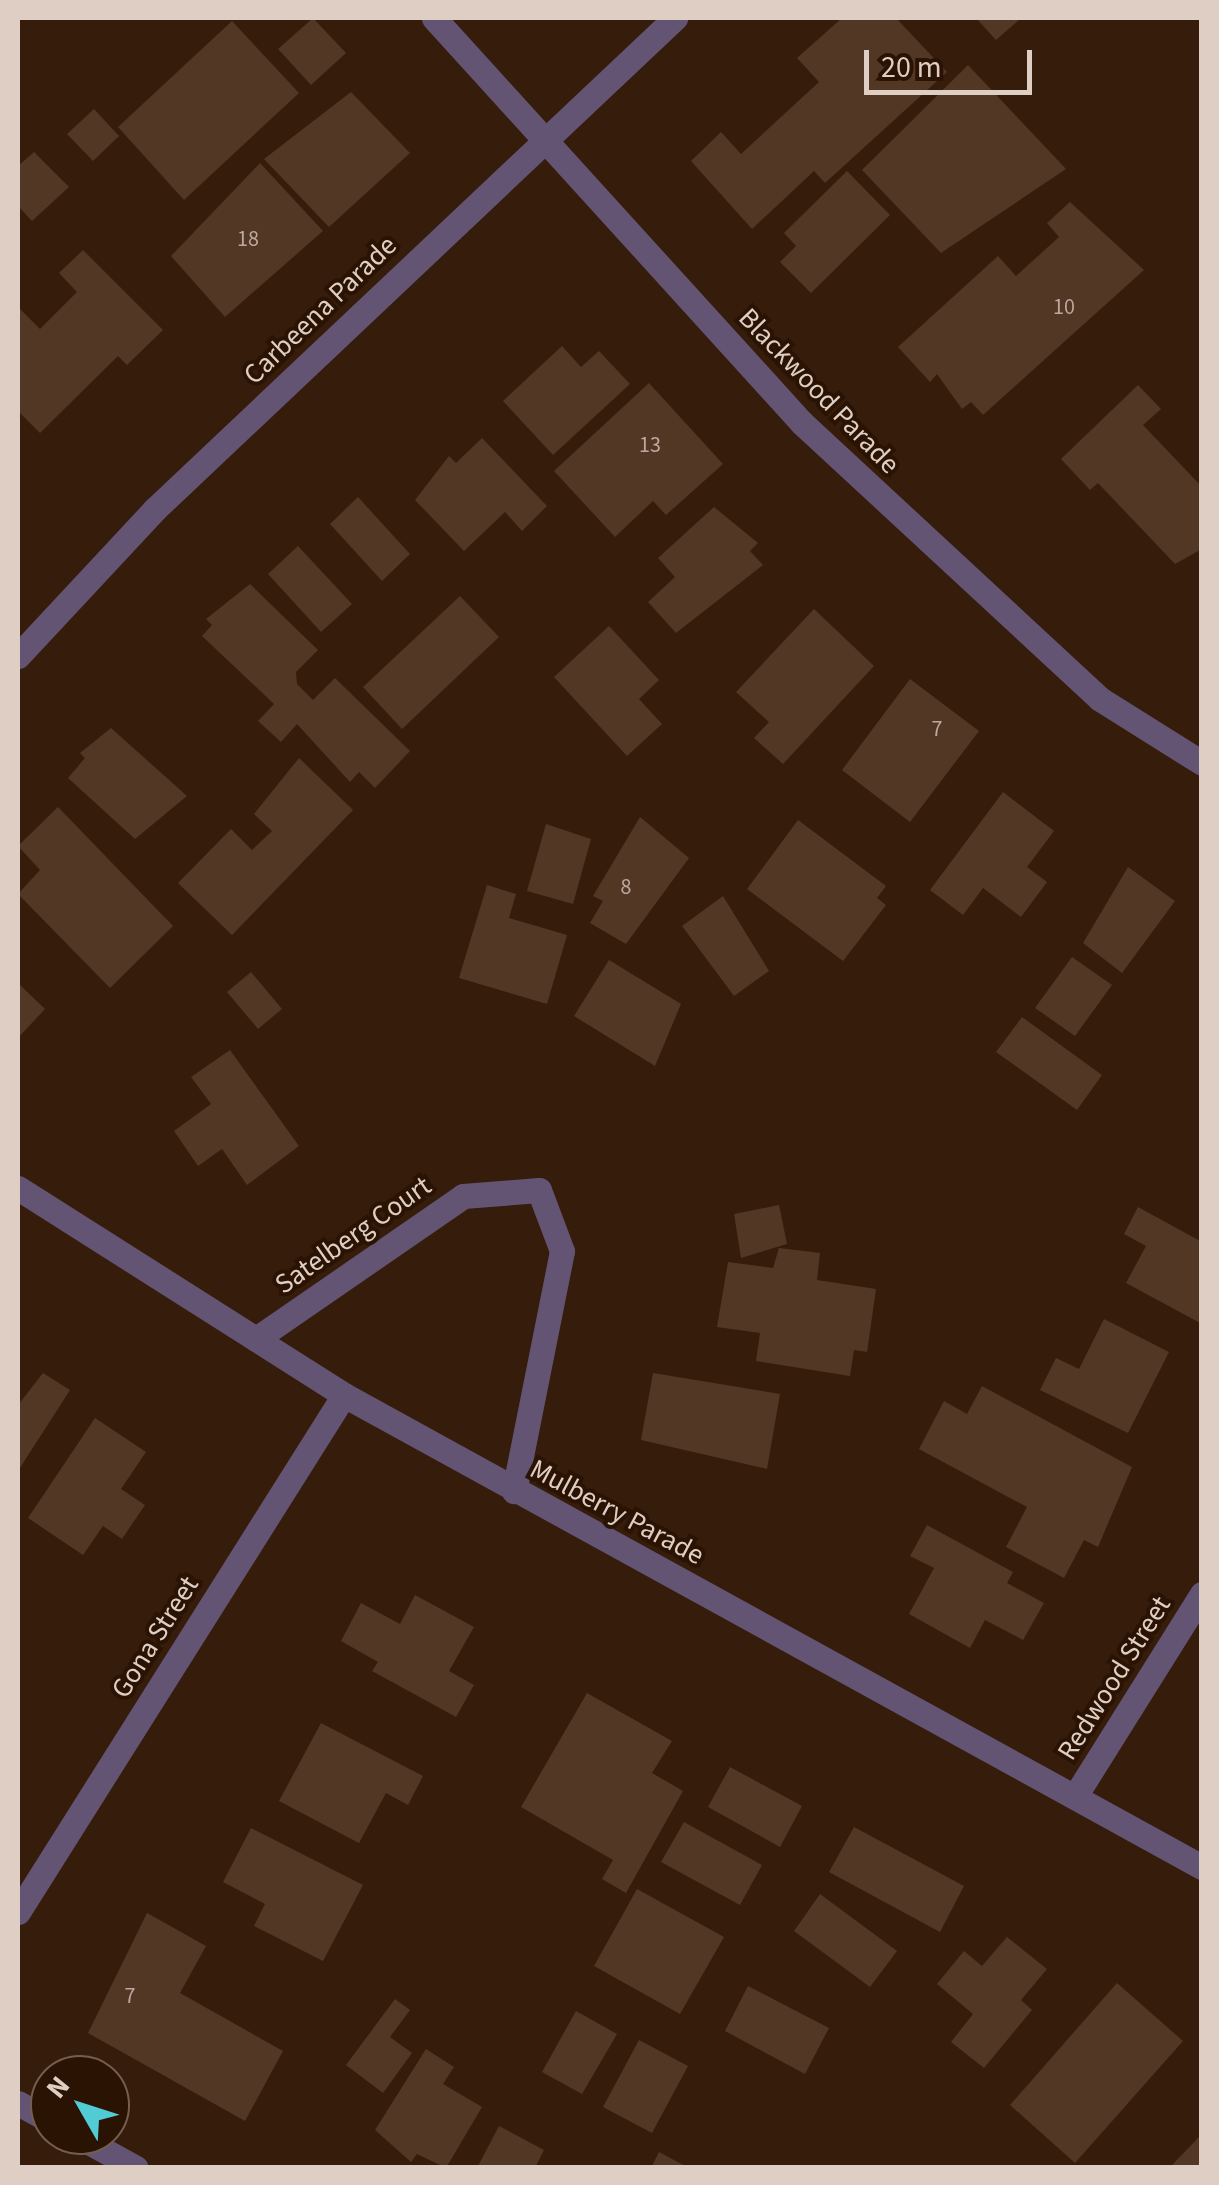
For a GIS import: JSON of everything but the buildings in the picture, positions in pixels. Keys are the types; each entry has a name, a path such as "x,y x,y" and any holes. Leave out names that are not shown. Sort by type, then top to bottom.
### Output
{"street":[{"name":"Blackwood Parade","path":"434,18 802,424 1100,699 1202,763"},
{"name":"Carbeena Parade","path":"18,656 154,510 675,18"},
{"name":"Mulberry Parade","path":"18,1188 344,1395 514,1492 1077,1793 1202,1867"},
{"name":"Satelberg Court","path":"256,1339 463,1196 539,1190 562,1252 514,1492"},
{"name":"Gona Street","path":"18,1912 344,1395"},
{"name":"Redwood Street","path":"1077,1793 1202,1594"},
{"path":"112,2155 136,2168"}]}
